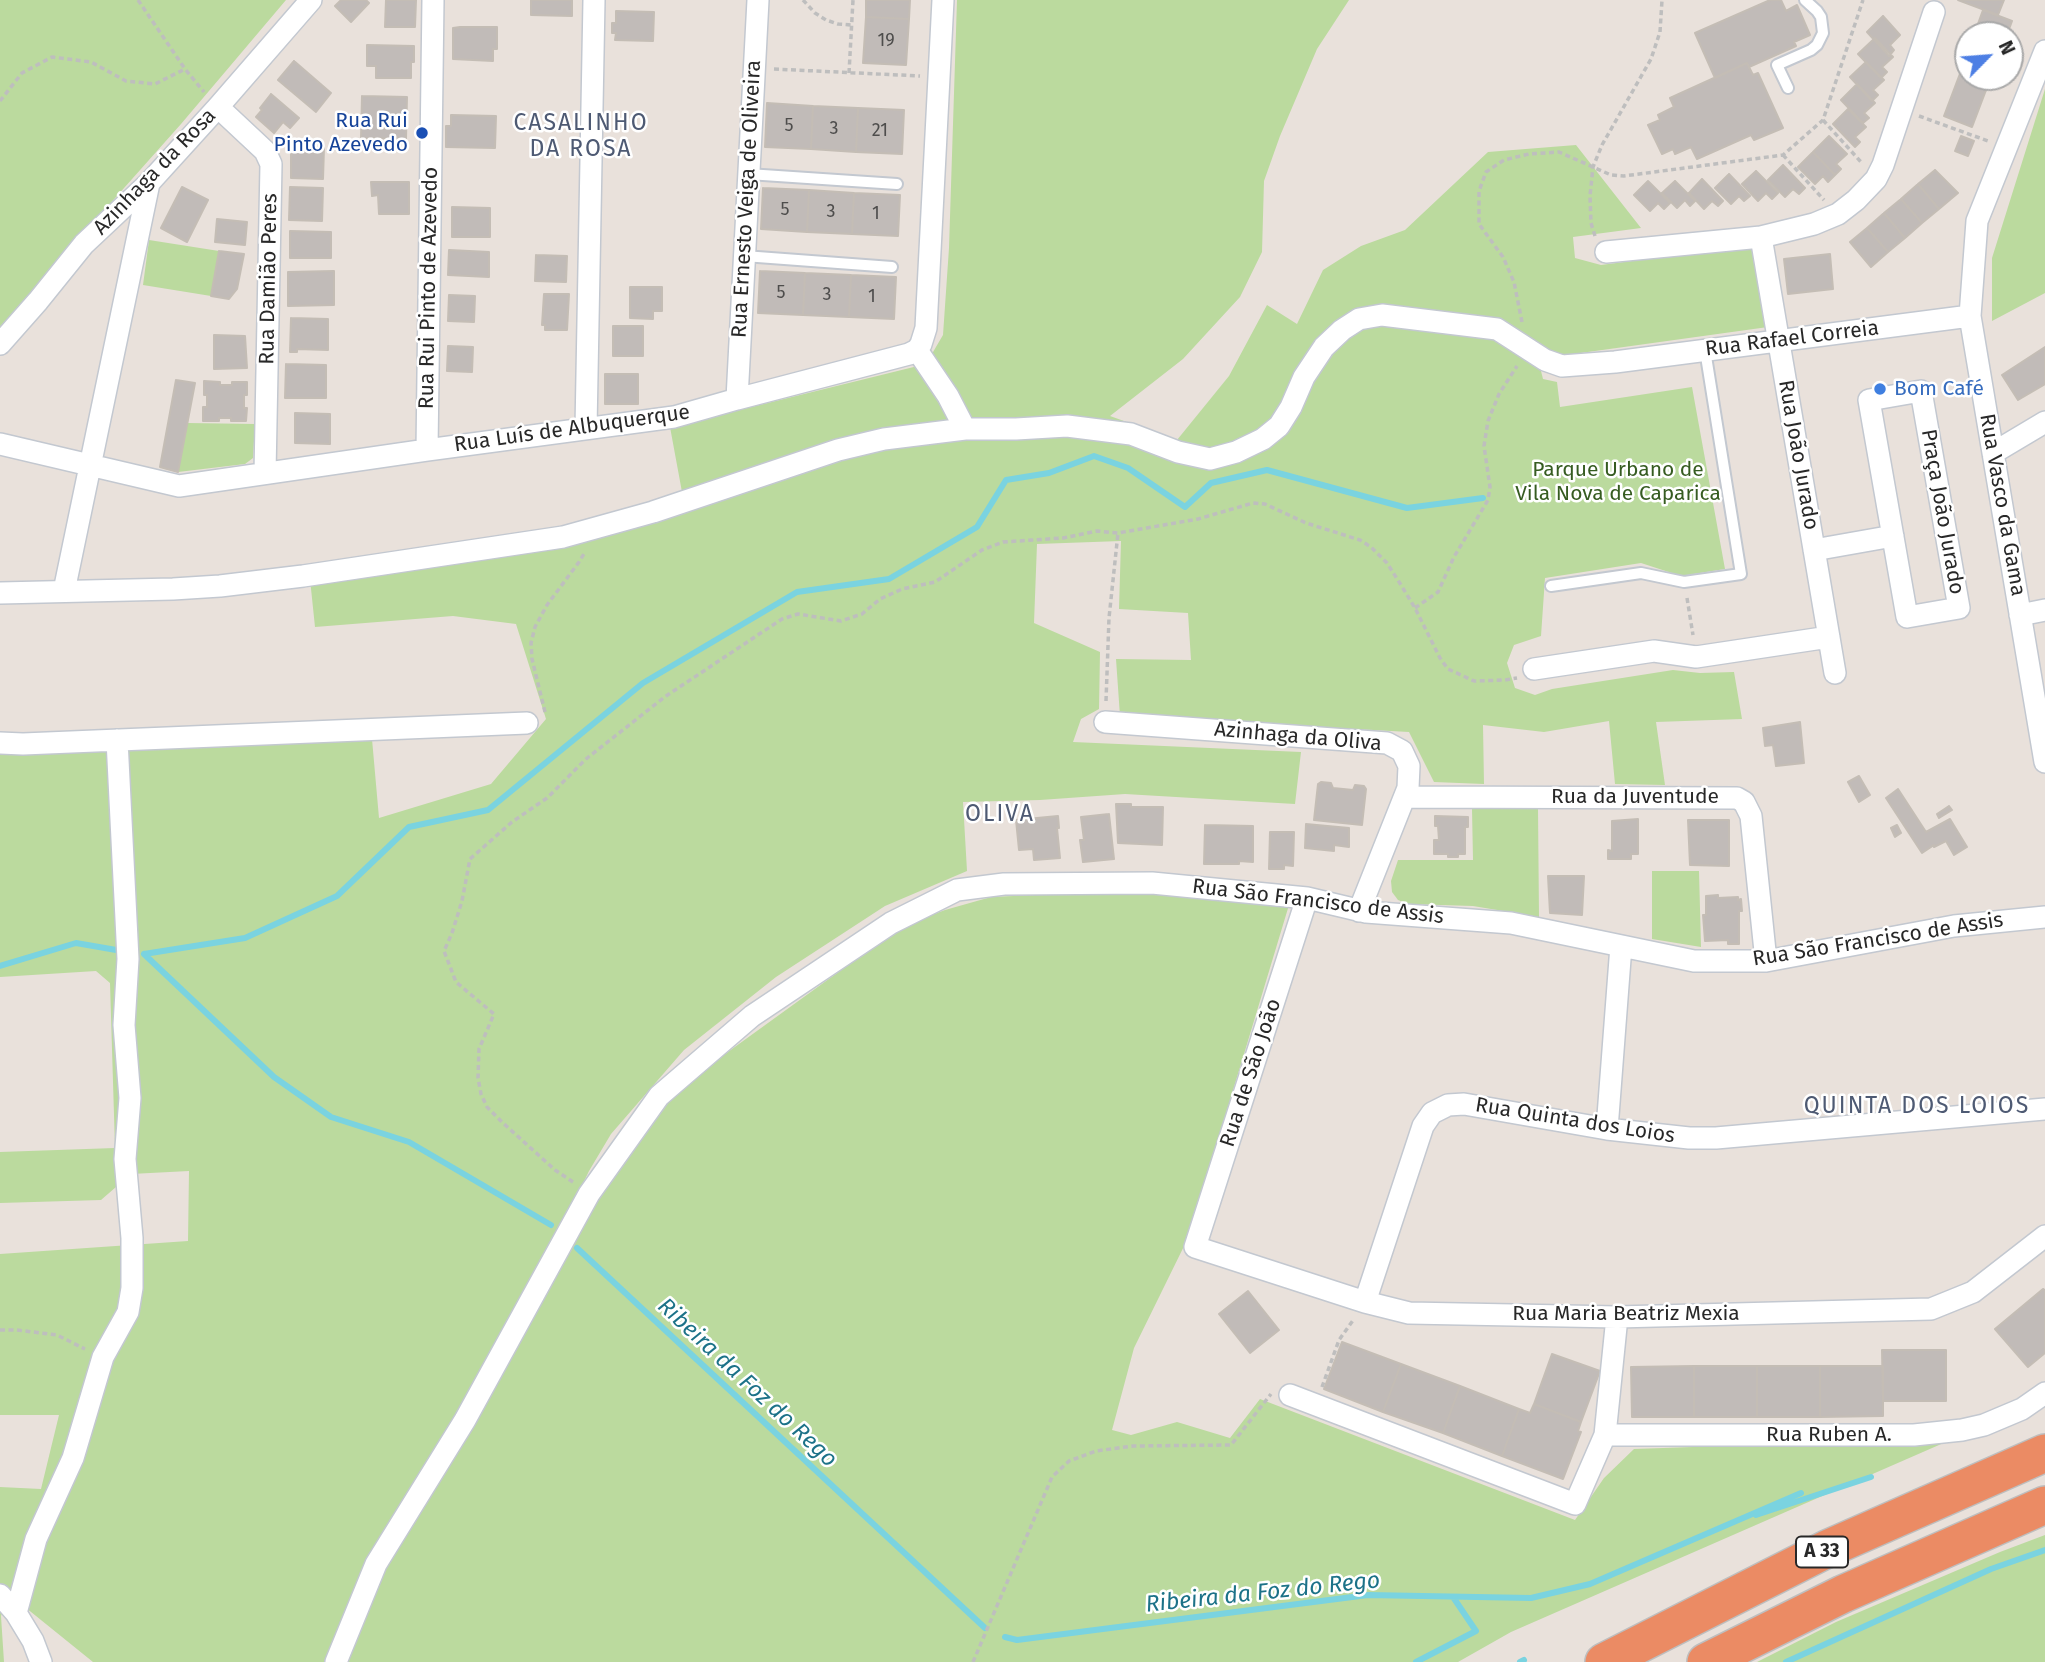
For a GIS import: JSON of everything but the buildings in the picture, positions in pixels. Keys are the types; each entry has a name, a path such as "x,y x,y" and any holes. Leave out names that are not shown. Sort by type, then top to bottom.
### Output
{"highway":[{"name":"A 33","path":"1604,1662 1827,1549 2045,1453"},
{"name":"A 33","path":"1706,1662 1843,1594 2045,1505"}],"street":[{"name":"Azinhaga da Rosa","path":"0,344 84,244 149,183 311,0"},
{"name":"Rua Rui Pinto de Azevedo","path":"426,450 433,0"},
{"path":"586,428 594,0"},
{"name":"Rua Ernesto Veiga de Oliveira","path":"737,399 758,0"},
{"path":"943,0 926,328 925,336 917,350 948,396 965,429"},
{"path":"1606,252 1761,237 1814,224 1838,214 1876,179 1934,12"},
{"name":"Rua Vasco da Gama","path":"2045,51 1977,221 1970,316 2045,762"},
{"name":"Rua Damião Peres","path":"218,107 265,151 271,164 265,473"},
{"path":"64,591 149,183"},
{"name":"Rua João Jurado","path":"1761,237 1835,673"},
{"name":"Rua Rafael Correia","path":"0,593 173,589 263,581 563,537 665,508 838,450 884,439 965,429 1068,426 1131,434 1178,452 1210,458 1236,452 1263,439 1279,426 1304,377 1324,347 1359,319 1382,315 1497,329 1545,360 1562,366 1615,362 1970,316"},
{"name":"Rua Luís de Albuquerque","path":"0,444 179,486 674,417 900,357 917,350"},
{"name":"Praça João Jurado","path":"1922,391 1959,608 1907,617 1893,536 1869,400 1922,391"},
{"path":"1993,453 2045,422"},
{"path":"1814,550 1893,536"},
{"path":"2020,615 2045,610"},
{"path":"1534,669 1654,650 1696,657 1829,637"},
{"name":"Azinhaga da Oliva","path":"1105,722 1387,743 1402,751 1409,766 1408,788 1359,911"},
{"path":"0,743 527,723"},
{"path":"16,1613 36,1539 73,1458 103,1357 128,1312 132,1289 132,1238 125,1159 130,1098 124,1025 128,960 117,740"},
{"name":"Rua da Juventude","path":"1405,797 1737,798 1744,802 1751,816 1766,961"},
{"name":"Rua São Francisco de Assis","path":"336,1662 376,1563 465,1420 589,1194 659,1096 752,1016 891,923 957,890 1004,884 1152,883 1307,898 1359,911 1511,923 1694,961 1766,961 1954,926 2045,917"},
{"name":"Rua de São João","path":"1195,1247 1307,898"},
{"path":"1607,1129 1621,946"},
{"name":"Rua Quinta dos Loios","path":"1365,1302 1423,1126 1432,1113 1448,1105 1464,1104 1607,1129 1689,1138 1716,1138 2045,1109"},
{"name":"Rua Maria Beatriz Mexia","path":"1195,1247 1365,1302 1409,1313 1617,1317 1931,1309 1973,1292 2045,1236"},
{"path":"1290,1395 1575,1504 1605,1435 1617,1317"},
{"name":"Rua Ruben A.","path":"1605,1435 1914,1435 1984,1425 2022,1409 2045,1393"},
{"path":"0,1595 16,1613 33,1641 41,1662"}],"lane":[{"path":"1788,88 1777,65 1811,50 1823,33 1821,17 1805,0"},
{"path":"748,174 897,184"},
{"path":"744,256 892,267"},
{"path":"1551,586 1641,573 1684,582 1741,573 1705,350"}],"path":[{"path":"138,0 185,69 218,107"},
{"path":"803,0 826,20 851,25"},
{"path":"849,73 853,0"},
{"path":"1606,252 1596,240 1591,223 1593,167 1602,145 1651,58 1661,32 1662,0"},
{"path":"1624,176 1783,155 1823,120 1863,0"},
{"path":"0,101 22,73 52,58 92,62 126,81 155,84 185,69"},
{"path":"754,68 939,77"},
{"path":"1901,109 2006,147"},
{"path":"1823,120 1876,179"},
{"path":"1783,155 1838,214"},
{"path":"589,1194 555,1170 503,1123 487,1107 481,1094 478,1078 479,1049 494,1014 456,982 444,951 462,901 470,859 512,822 547,798 586,760 666,696 782,619 798,614 841,621 862,614 880,599 902,589 935,582 982,550 1003,542 1063,538 1097,531 1118,533 1198,519 1253,503 1265,504 1306,523 1360,540 1371,547 1387,563 1401,585 1448,669 1474,681 1516,678 1534,669"},
{"path":"527,723 546,719 532,659 531,643 535,627 547,605 579,562 597,527"},
{"path":"1105,722 1109,618 1118,533"},
{"path":"1684,582 1696,657"},
{"path":"0,1331 17,1330 57,1335 103,1357"},
{"path":"1329,1368 1339,1340"},
{"path":"974,1662 1052,1477 1069,1461 1096,1451 1133,1446 1231,1445 1275,1389 1290,1395"}],"green space":[{"path":"0,0 286,0 84,233 0,335"},
{"name":"Parque Urbano de Vila Nova de Caparica","path":"957,0 1349,0 1317,49 1280,136 1264,181 1262,252 1240,297 1183,359 1110,416 1177,440 1229,376 1267,305 1297,324 1323,270 1361,246 1405,230 1488,152 1576,145 1641,228 1573,237 1575,258 1601,265 1752,245 1768,327 1559,356 1541,371 1543,379 1557,382 1560,407 1692,387 1725,569 1681,576 1641,563 1545,578 1541,636 1514,645 1507,663 1515,688 1535,695 1552,689 1673,670 1700,673 1734,672 1742,719 1656,722 1665,785 1615,784 1609,721 1544,732 1483,725 1484,784 1434,782 1409,732 1120,716 1116,659 1191,660 1188,613 1119,609 1121,541 1037,544 1034,623 1100,652 1099,709 1081,719 1073,742 1301,752 1295,804 1125,794 963,802 967,871 885,906 776,977 684,1050 611,1134 589,1171 516,1322 327,1662 93,1662 10,1595 1,1616 4,1662 0,1662 0,1487 41,1489 59,1415 0,1415 0,1254 188,1241 189,1171 131,1174 101,1200 0,1203 0,1152 115,1148 110,983 96,971 0,977 0,749 372,739 379,818 491,784 546,719 516,624 453,616 315,627 310,579 517,549 682,492 670,427 926,364 943,335 949,248"},
{"path":"2045,89 2045,293 1992,321 1992,258"},
{"path":"149,240 219,251 211,296 143,285"},
{"path":"187,423 255,424 253,458 245,464 178,472"},
{"path":"1472,809 1538,809 1539,917 1473,906 1408,904 1398,900 1392,892 1391,881 1398,860 1473,860"},
{"path":"1652,871 1699,871 1701,947 1652,939"},
{"path":"1152,894 1259,900 1289,905 1189,1236 1134,1348 1112,1430 1131,1435 1177,1422 1230,1438 1260,1399 1575,1520 1604,1478 1634,1449 1955,1438 1511,1632 1458,1662 345,1662 380,1571 592,1209 674,1091 902,926 991,897"},
{"path":"2045,1535 2045,1662 1757,1662 1836,1622"}],"waterway":[{"path":"144,954 245,938 337,896 409,827 488,810 643,683 797,592 889,579 977,527 1006,480 1049,473 1094,456 1128,468 1185,507 1211,483 1267,470 1407,508 1483,498"},
{"name":"Ribeira da Foz do Rego","path":"0,966 76,943 122,951"},
{"name":"Ribeira da Foz do Rego","path":"144,954 274,1077 331,1117 409,1142 551,1225"},
{"name":"Ribeira da Foz do Rego","path":"577,1248 985,1628"},
{"path":"1756,1515 1871,1477"},
{"name":"Ribeira da Foz do Rego","path":"1005,1637 1017,1640 1368,1595 1531,1598 1590,1584 1801,1493"},
{"path":"1786,1662 1991,1569 2045,1550"},
{"path":"1416,1662 1476,1631 1453,1597"},
{"path":"1520,1662 1524,1660"}],"place":[{"name":"Rua Rui Pinto Azevedo","path":"422,133"},
{"name":"Bom Café","path":"1880,389"}],"district":[{"name":"CASALINHO DA ROSA","path":"581,137"},
{"name":"OLIVA","path":"1000,815"},
{"name":"QUINTA DOS LOIOS","path":"1917,1107"}]}
